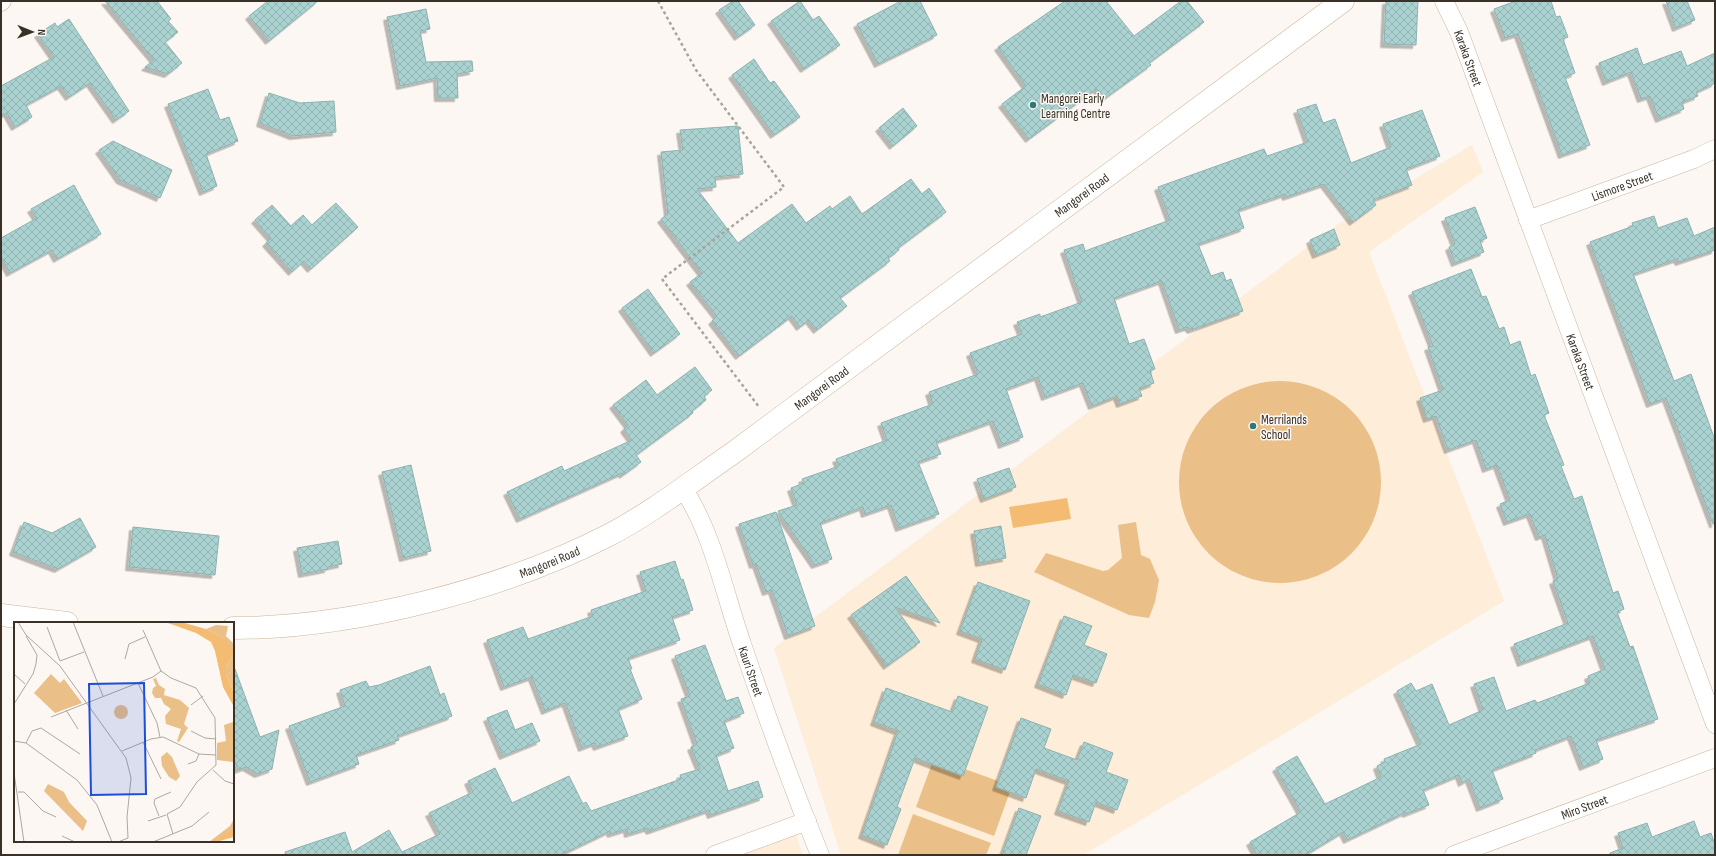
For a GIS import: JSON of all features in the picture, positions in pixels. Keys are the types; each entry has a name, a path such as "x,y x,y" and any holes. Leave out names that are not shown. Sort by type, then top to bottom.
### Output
{"main road":[{"name":"Mangorei Road","path":"234,628 262,628 331,620 397,608 467,590 524,572 607,536 647,513 772,424 1343,1"},
{"path":"1,615 59,622"}],"street":[{"name":"Karaka Street","path":"1444,1 1458,32 1715,724"},
{"name":"Lismore Street","path":"1528,220 1694,159 1715,149"},
{"name":"Kauri Street","path":"683,488 694,506 725,585 742,643 820,855"},
{"name":"Miro Street","path":"1454,855 1715,758"},
{"path":"715,855 807,821"}],"path":[{"path":"658,1 696,70 784,187 662,279 772,424"}],"shaded area":[{"name":"Merrilands School","path":"1472,145 1483,172 1369,252 1504,601 1083,855 841,855 774,648 1337,225"},
{"path":"1280,381 1300,383 1319,389 1336,398 1358,418 1373,443 1379,462 1381,482 1379,502 1373,521 1364,538 1344,560 1319,575 1300,581 1280,583 1260,581 1241,575 1224,566 1202,546 1187,521 1181,502 1179,482 1181,462 1187,443 1196,426 1216,404 1241,389 1260,383"},
{"path":"1067,498 1071,519 1013,528 1009,507"},
{"path":"1136,522 1141,555 1150,559 1159,580 1155,602 1149,618 1129,615 1034,572 1046,553 1103,571 1108,570 1122,558 1118,525"},
{"path":"934,758 1012,786 994,836 916,807"},
{"path":"913,814 991,843 986,855 898,855"},
{"path":"792,824 803,855 708,855"}],"building":[{"path":"105,1 157,1 171,19 168,21 178,32 165,42 182,63 168,74 145,67 154,60"},
{"path":"268,1 318,1 269,41 249,16"},
{"path":"733,1 738,1 755,25 738,37 719,10"},
{"path":"800,1 813,20 819,16 840,45 804,69 771,21"},
{"path":"901,1 920,1 937,35 878,64 857,24"},
{"path":"1065,1 1106,1 1134,36 1181,1 1187,1 1204,22 1149,63 1151,65 1104,99 1096,89 1029,139 1002,104 1026,86 998,47"},
{"path":"1386,1 1418,1 1416,45 1384,44"},
{"path":"1516,1 1551,1 1556,17 1560,16 1568,37 1563,39 1575,73 1565,77 1590,145 1562,155 1518,34 1505,38 1494,9"},
{"path":"1666,1 1687,1 1695,20 1676,28"},
{"path":"426,9 430,29 420,31 426,62 472,61 473,71 457,74 458,98 438,98 437,78 400,86 387,17"},
{"path":"69,19 129,111 116,120 90,83 69,97 61,86 26,105 32,117 15,127 7,113 1,116 1,86 54,57 38,34 55,23 57,27"},
{"path":"1637,48 1643,65 1681,51 1687,66 1715,53 1715,83 1696,92 1698,96 1682,102 1684,109 1659,119 1650,96 1641,99 1631,72 1606,82 1599,63"},
{"path":"754,59 770,83 774,81 800,117 774,135 732,75"},
{"path":"208,89 220,120 229,117 238,141 206,154 217,186 203,192 168,104"},
{"path":"269,93 300,103 334,101 336,132 293,136 260,123"},
{"path":"1316,104 1323,123 1335,119 1351,163 1391,147 1383,124 1422,110 1440,156 1406,169 1412,185 1373,200 1376,205 1353,222 1324,184 1286,197 1285,194 1238,210 1244,228 1198,244 1211,276 1223,272 1226,281 1231,279 1243,311 1191,330 1188,327 1179,330 1162,281 1114,298 1129,344 1144,339 1155,369 1150,371 1154,383 1139,389 1142,396 1120,404 1117,396 1092,406 1083,383 1045,397 1038,377 1006,389 1023,437 1002,445 993,421 936,442 941,454 918,462 939,514 899,528 891,505 865,514 863,507 820,523 832,559 815,565 778,511 797,505 791,488 804,483 802,479 839,466 836,459 887,440 881,423 933,404 929,392 978,374 970,353 1022,334 1017,322 1040,314 1040,317 1082,302 1064,250 1083,244 1085,251 1170,220 1158,187 1264,149 1267,156 1308,142 1297,110"},
{"path":"903,108 917,126 893,146 879,128"},
{"path":"738,126 743,174 715,177 716,187 697,189 738,243 792,204 806,223 830,206 832,209 850,196 862,214 911,179 922,194 929,188 946,212 898,248 899,250 888,258 890,261 840,298 847,306 817,330 809,320 800,327 792,316 739,356 712,321 717,316 690,282 702,273 661,219 668,214 661,152 683,150 680,130"},
{"path":"113,141 172,170 160,198 120,180 99,150"},
{"path":"74,185 101,234 57,259 52,250 10,273 1,256 1,238 37,218 31,209"},
{"path":"336,203 358,227 311,269 304,261 292,272 266,243 271,238 255,220 272,205 291,226 303,215 312,225"},
{"path":"1475,207 1487,238 1480,241 1484,252 1455,263 1449,247 1455,244 1445,218"},
{"path":"1654,216 1658,228 1687,218 1694,236 1715,227 1715,250 1679,262 1677,259 1633,274 1674,381 1691,374 1715,440 1715,524 1713,524 1666,398 1650,404 1590,242 1633,226 1632,223"},
{"path":"1334,229 1340,245 1316,255 1310,240"},
{"path":"1471,269 1482,297 1486,296 1499,329 1504,327 1510,345 1520,341 1531,376 1535,374 1549,413 1544,415 1564,465 1561,466 1574,499 1582,496 1613,593 1618,591 1624,609 1617,612 1630,647 1633,646 1658,719 1596,740 1603,759 1583,767 1571,736 1535,750 1536,753 1492,770 1503,799 1480,808 1469,779 1462,783 1459,775 1423,790 1429,805 1406,814 1406,812 1347,840 1343,832 1305,855 1257,855 1250,842 1301,812 1276,768 1297,756 1325,804 1381,777 1377,766 1385,762 1384,759 1421,744 1397,691 1411,683 1416,691 1432,684 1449,725 1483,710 1474,684 1494,677 1506,711 1535,700 1537,703 1590,683 1588,676 1605,669 1593,636 1521,663 1514,644 1568,623 1553,581 1558,579 1545,535 1539,537 1530,514 1507,522 1500,504 1510,500 1497,465 1486,469 1476,440 1448,450 1436,416 1427,419 1420,398 1443,390 1428,347 1433,346 1412,292"},
{"path":"648,289 680,334 654,353 622,308"},
{"path":"695,367 712,390 704,396 706,400 692,411 693,413 636,455 641,462 623,475 622,473 520,519 507,492 562,466 564,471 632,440 624,429 628,425 613,405 646,380 657,395"},
{"path":"411,465 431,551 403,558 382,472"},
{"path":"1009,468 1016,487 984,499 977,479"},
{"path":"776,512 815,626 788,636 772,590 766,592 756,564 753,565 739,524"},
{"path":"80,518 96,547 58,569 13,552 24,522 52,533"},
{"path":"1001,526 1006,558 979,563 974,531"},
{"path":"133,527 219,536 215,575 129,567"},
{"path":"338,541 342,564 328,567 328,569 302,574 297,548"},
{"path":"675,561 681,580 683,579 693,610 672,617 680,640 628,658 632,669 630,669 642,699 618,709 628,736 597,747 595,743 582,748 566,704 565,703 545,711 532,677 504,687 487,640 523,627 528,639 593,616 591,610 646,591 640,572"},
{"path":"906,576 940,623 895,607 920,642 887,666 851,615"},
{"path":"978,582 1030,601 1005,670 975,659 982,639 960,631"},
{"path":"1064,616 1092,626 1084,645 1107,654 1096,683 1073,675 1066,695 1038,684"},
{"path":"705,645 726,701 738,697 744,713 724,721 734,748 716,755 728,791 758,781 763,797 711,815 709,810 650,831 648,828 628,834 627,829 611,834 610,831 560,855 286,855 285,852 345,832 352,852 389,830 402,852 440,834 429,813 473,792 468,781 495,768 512,803 569,776 583,804 586,802 591,811 681,779 680,775 700,769 691,747 697,744 681,699 690,696 675,656"},
{"path":"430,666 440,695 444,693 452,716 397,736 399,740 356,755 359,764 310,782 289,726 345,706 340,690 366,681 369,687 379,685"},
{"path":"234,669 260,737 279,730 272,769 258,774 246,767 238,770 234,759"},
{"path":"886,688 952,712 958,696 988,707 963,776 915,758 897,807 901,809 887,845 862,835 898,731 874,722"},
{"path":"507,710 515,730 532,723 540,741 503,756 487,718"},
{"path":"1021,718 1051,729 1044,748 1077,760 1084,742 1113,753 1106,772 1128,780 1117,810 1096,802 1089,822 1058,811 1069,781 1036,769 1026,798 996,787"},
{"path":"1019,808 1041,816 1026,855 1002,855"},
{"path":"1694,821 1700,837 1711,833 1715,845 1715,855 1610,855 1610,853 1623,848 1618,833 1647,823 1652,837"}],"place":[{"name":"Mangorei Early Learning Centre","path":"1033,105"},
{"name":"Merrilands School","path":"1253,426"}]}
